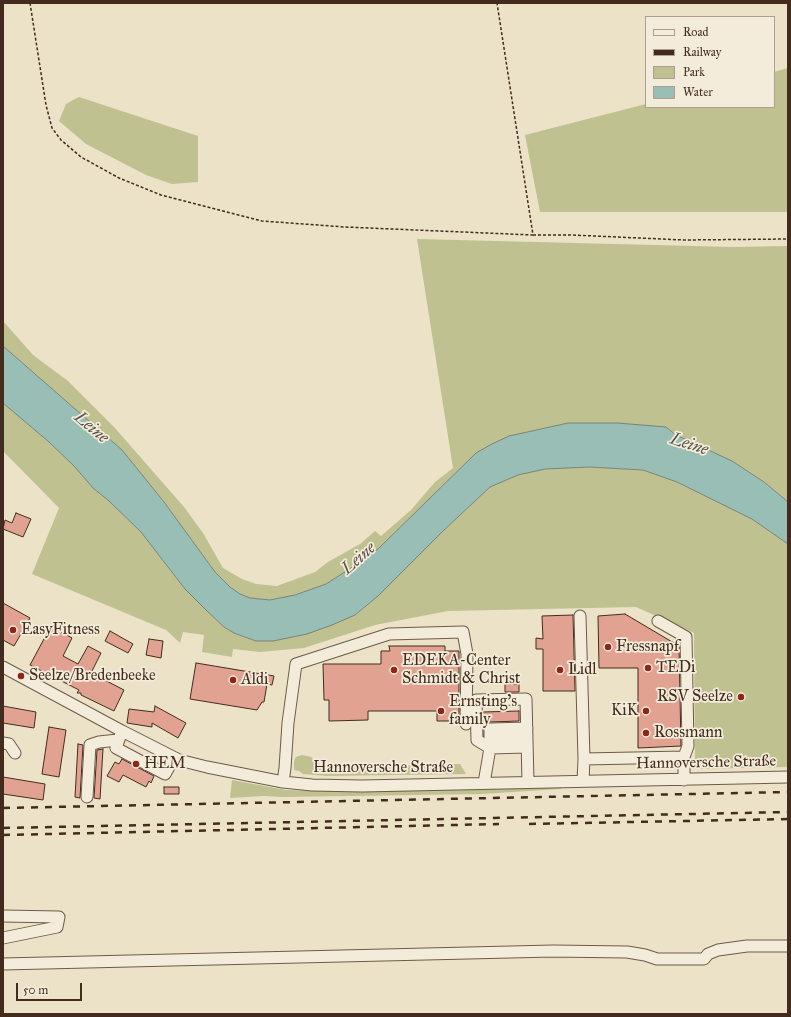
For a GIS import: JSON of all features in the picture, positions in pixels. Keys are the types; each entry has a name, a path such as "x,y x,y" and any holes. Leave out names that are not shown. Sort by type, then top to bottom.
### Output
{"street":[{"path":"580,616 584,759 583,781"},
{"path":"658,621 686,638 688,746 684,756 684,780"},
{"path":"283,782 288,723 296,664 389,634 463,632 467,654 466,724"},
{"name":"Hannoversche Straße","path":"3,667 120,736 174,758 193,764 283,782 312,785 362,786 788,777"},
{"path":"527,737 490,743 477,740 476,700 526,699 527,737 528,782"},
{"path":"484,783 490,743 490,729 527,737"},
{"path":"120,736 116,748 166,774 174,758"},
{"path":"87,797 90,745 120,736"},
{"path":"3,743 9,744 15,753"},
{"path":"584,759 684,756"},
{"path":"3,916 59,916 57,927 3,938"},
{"path":"3,964 553,951 627,952 646,955 657,959 704,959 708,954 718,950 747,946 788,946"}],"path":[{"path":"30,3 46,105 52,128 61,140 81,157 119,178 161,195 262,221 345,227 684,240 788,239"},
{"path":"498,3 533,235"}],"green space":[{"path":"788,68 788,212 540,212 525,135 645,104 645,108 775,108 775,72"},
{"path":"79,97 198,136 198,182 172,184 146,175 86,144 59,121 66,104"},
{"path":"417,239 733,247 788,246 788,502 764,482 732,461 676,435 666,427 568,423 526,432 476,453 379,548 326,584 295,595 270,600 250,598 240,594 230,587 215,572 164,502 122,450 3,346 3,321 33,355 68,381 114,427 184,507 203,533 223,568 242,579 256,584 277,586 315,572 328,562 360,544 375,531 381,536 411,510 435,482 453,468"},
{"path":"3,403 49,442 74,466 94,489 108,500 141,532 185,589 224,627 234,633 256,641 355,615 378,596 443,531 490,487 518,475 545,469 589,467 643,470 677,482 752,519 788,544 788,767 695,769 694,633 636,607 448,611 375,625 304,648 260,652 233,649 232,657 202,652 204,635 183,632 180,643 166,630 32,574 59,508 3,451"},
{"path":"302,755 311,757 324,768 460,764 466,774 327,776 303,774 294,770 295,758"},
{"path":"232,780 286,790 312,791 565,787 560,789 481,794 264,796 230,798"}],"water":[{"name":"Leine","path":"3,346 122,450 164,502 215,572 230,587 240,594 250,598 270,600 295,595 326,584 379,548 476,453 509,436 568,423 617,423 666,427 676,435 732,461 764,482 788,502 788,544 752,519 677,482 643,470 589,467 545,469 518,475 490,487 443,531 378,596 355,615 307,634 273,641 256,641 234,633 224,627 185,589 141,532 108,500 94,489 74,466 49,442 3,403"}],"building":[{"path":"16,513 31,519 23,537 3,529 5,520 12,523"},
{"name":"EasyFitness","path":"3,603 30,618 14,646 3,640"},
{"path":"625,614 679,646 681,746 638,748 638,668 599,668 598,616"},
{"name":"Lidl","path":"573,615 575,691 543,691 543,649 536,649 536,638 543,639 542,616"},
{"path":"51,626 72,638 63,656 78,664 88,646 101,653 91,673 124,690 114,711 81,695 81,693 77,693 79,690 30,665"},
{"path":"110,631 133,644 128,653 105,641"},
{"path":"149,639 163,641 161,658 146,655"},
{"path":"389,646 445,646 445,651 459,651 459,721 437,721 437,711 368,711 368,720 329,721 329,700 324,700 323,664 381,664 381,651 390,651"},
{"name":"Aldi","path":"196,663 274,676 272,685 267,684 264,702 262,702 257,710 190,699"},
{"path":"505,684 519,684 519,692 505,692"},
{"path":"3,706 36,712 34,728 3,723"},
{"path":"155,706 186,723 178,738 152,723 152,727 127,723 129,709 154,712"},
{"path":"519,711 519,721 490,722 486,723 484,726 483,712"},
{"path":"49,727 66,730 59,777 42,774"},
{"path":"78,744 83,745 80,798 75,797"},
{"path":"103,749 100,799 94,798 97,750"},
{"path":"122,759 154,776 151,783 149,781 146,787 123,775 119,782 107,776 115,762 119,764"},
{"path":"3,777 45,784 43,800 3,794"},
{"path":"164,787 179,787 179,794 164,794"}],"railway":[{"path":"3,808 788,792"},
{"path":"3,828 788,812"},
{"path":"529,824 788,819"},
{"path":"3,835 499,824"}],"place":[{"name":"EasyFitness","path":"13,630"},
{"name":"Fressnapf","path":"608,647"},
{"name":"TEDi","path":"648,668"},
{"name":"EDEKA-Center Schmidt & Christ","path":"394,670"},
{"name":"Lidl","path":"560,670"},
{"name":"Seelze/Bredenbeeke","path":"21,676"},
{"name":"Aldi","path":"233,680"},
{"name":"RSV Seelze","path":"741,697"},
{"name":"Ernsting's family","path":"441,711"},
{"name":"KiK","path":"646,711"},
{"name":"Rossmann","path":"646,733"},
{"name":"HEM","path":"136,764"}]}
